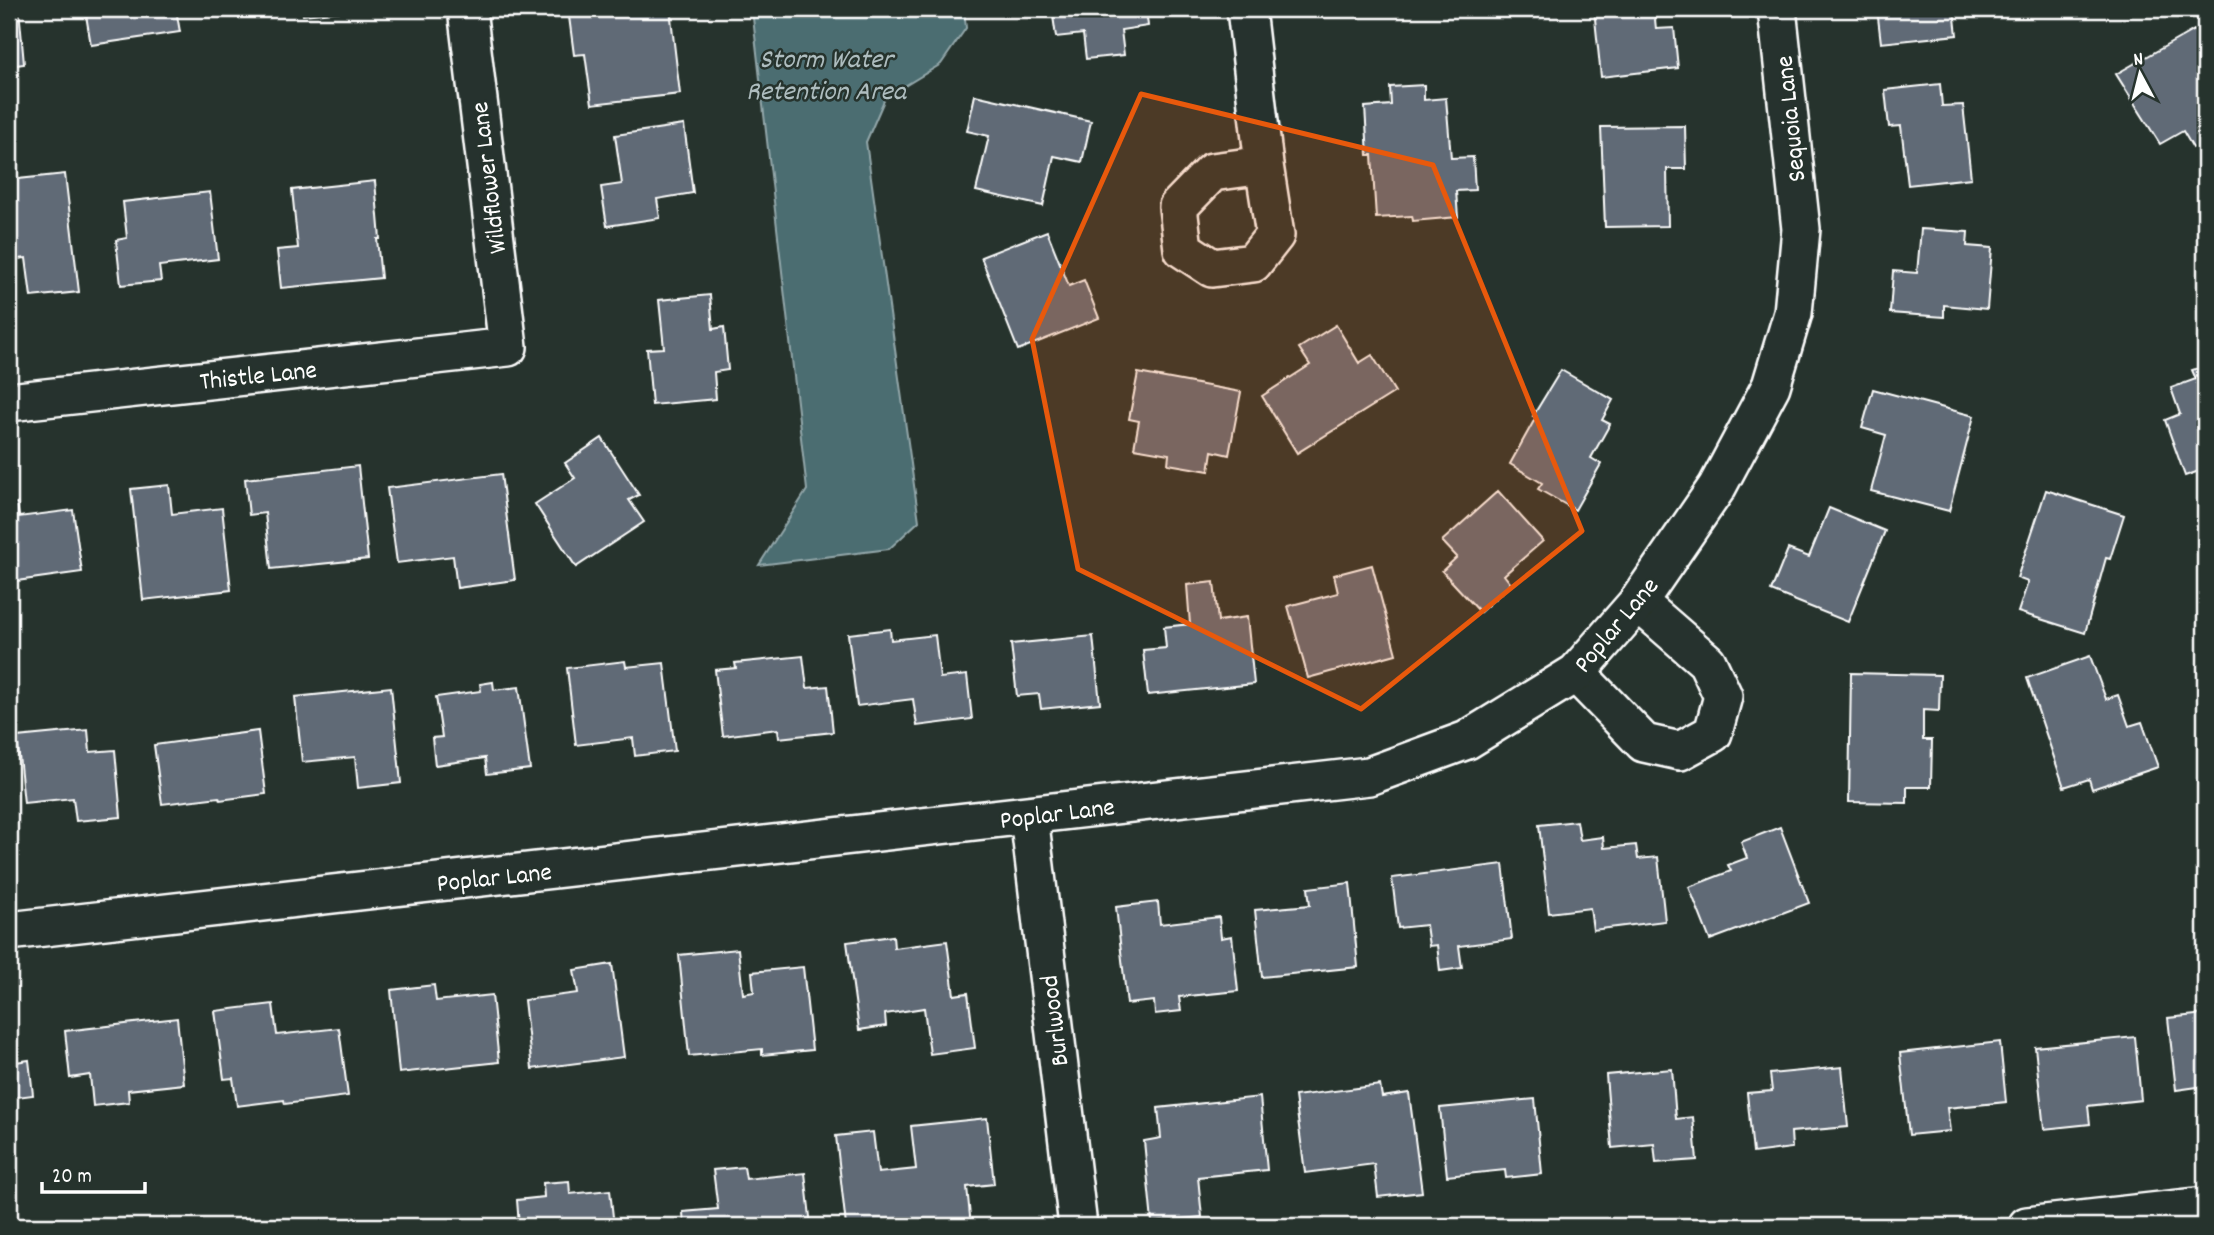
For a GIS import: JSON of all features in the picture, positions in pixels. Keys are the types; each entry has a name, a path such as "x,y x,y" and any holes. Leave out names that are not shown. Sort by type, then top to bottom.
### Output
{"street":[{"name":"Wildflower Lane","path":"467,9 508,347"},
{"path":"1246,9 1264,165"},
{"name":"Sequoia Lane","path":"1777,9 1801,229"},
{"name":"Poplar Lane","path":"9,931 1369,776 1466,740 1576,673 1638,602 1717,487 1772,386 1793,313 1801,229"},
{"name":"Thistle Lane","path":"9,402 508,347"},
{"path":"1576,673 1644,743 1680,751 1713,733 1723,695 1707,662 1638,602"},
{"name":"Burlwood","path":"1029,816 1078,1226"},
{"path":"2027,1226 2205,1206"}],"highlighted area":[{"path":"1141,94 1433,165 1582,531 1361,709 1078,569 1032,339"}],"water":[{"name":"Storm Water Retention Area","path":"752,9 964,9 966,28 941,64 885,98 866,142 919,521 889,549 759,565 807,490"}],"building":[{"path":"9,9 19,9 24,64 9,66"},
{"path":"85,9 176,9 180,32 91,45"},
{"path":"302,9 354,9 354,10 303,15"},
{"path":"568,9 614,9 614,12 670,9 680,94 592,104 585,54 574,55"},
{"path":"1052,9 1146,9 1148,26 1121,30 1124,55 1086,59 1083,34 1056,37"},
{"path":"1594,9 1654,9 1656,29 1674,28 1678,68 1601,77"},
{"path":"1877,9 1954,9 1957,35 1881,43"},
{"path":"2194,30 2205,49 2205,141 2193,148 2183,131 2160,144 2116,74"},
{"path":"1940,84 1942,106 1963,105 1971,178 1908,185 1901,126 1889,127 1885,90"},
{"path":"1424,85 1424,100 1446,98 1451,158 1473,157 1475,190 1456,191 1458,217 1413,221 1412,216 1376,218 1372,155 1368,155 1365,107 1391,105 1390,87"},
{"path":"975,95 1091,121 1082,162 1054,156 1043,206 976,191 989,136 967,131"},
{"path":"684,125 693,193 657,199 660,218 607,226 601,187 622,184 615,135"},
{"path":"1685,126 1686,169 1667,169 1668,226 1605,227 1601,127"},
{"path":"65,174 79,292 31,297 26,258 9,260 9,180"},
{"path":"375,181 381,278 281,288 277,250 298,248 292,190"},
{"path":"210,192 218,259 159,266 161,281 121,285 116,240 127,238 123,202"},
{"path":"1921,229 1968,232 1967,246 1992,248 1987,309 1944,305 1944,317 1890,313 1893,271 1917,273"},
{"path":"1047,231 1069,286 1084,280 1099,318 1018,350 981,257"},
{"path":"710,295 713,329 724,327 728,370 714,372 716,399 652,405 647,349 664,348 659,300"},
{"path":"1336,325 1359,363 1372,355 1395,392 1297,453 1262,396 1310,365 1299,348"},
{"path":"2205,366 2205,469 2185,476 2165,420 2180,414 2171,388 2196,379 2192,370"},
{"path":"1561,370 1613,400 1602,420 1610,424 1591,458 1601,464 1575,510 1538,489 1542,483 1510,464 1536,417 1533,416"},
{"path":"1138,373 1241,392 1229,455 1212,451 1209,471 1168,464 1169,454 1134,448 1139,421 1129,419"},
{"path":"1873,389 1974,416 1949,511 1871,491 1886,435 1862,428"},
{"path":"602,438 639,495 629,500 644,522 576,567 535,504 575,478 565,463"},
{"path":"358,466 368,559 271,569 265,513 249,515 245,479"},
{"path":"501,474 515,580 457,588 453,556 397,563 387,488"},
{"path":"169,485 172,514 222,508 231,590 143,600 131,489"},
{"path":"2046,490 2124,515 2110,559 2106,558 2085,633 2018,612 2028,582 2017,578"},
{"path":"1498,491 1543,541 1504,575 1511,584 1480,612 1442,571 1457,557 1442,541"},
{"path":"17,503 19,517 73,510 82,572 9,582 9,504"},
{"path":"1829,508 1885,531 1848,622 1771,591 1788,549 1809,557"},
{"path":"1372,565 1396,654 1308,678 1288,606 1338,593 1334,575"},
{"path":"1214,582 1218,621 1247,617 1254,684 1148,695 1143,650 1166,648 1164,627 1190,624 1187,585"},
{"path":"890,629 891,640 935,635 940,678 967,675 972,719 917,726 913,699 857,706 848,634"},
{"path":"1093,636 1100,703 1041,709 1039,694 1017,696 1011,644"},
{"path":"803,656 807,688 828,686 833,732 779,738 778,729 723,736 715,670 736,668 735,663"},
{"path":"2090,656 2106,699 2118,695 2129,726 2142,722 2158,767 2092,789 2089,779 2064,787 2027,678"},
{"path":"625,661 626,667 664,663 675,751 635,756 633,738 576,745 567,668"},
{"path":"1851,673 1940,675 1939,711 1923,710 1923,740 1932,740 1931,787 1907,787 1907,803 1849,802"},
{"path":"493,682 494,690 519,687 530,769 487,774 485,758 435,765 432,738 442,737 436,697 481,691 480,684"},
{"path":"391,687 401,783 358,788 355,757 302,762 295,697"},
{"path":"88,730 90,752 115,750 121,817 76,821 73,798 24,803 17,737"},
{"path":"258,731 266,794 162,804 154,745"},
{"path":"1577,821 1580,840 1603,837 1604,848 1636,845 1638,859 1658,857 1665,921 1593,930 1590,908 1549,913 1539,825"},
{"path":"1780,827 1809,903 1710,940 1689,887 1731,871 1728,865 1747,858 1741,842"},
{"path":"1503,864 1512,939 1459,946 1462,968 1440,971 1437,945 1429,946 1426,925 1398,928 1392,878"},
{"path":"1350,883 1358,967 1262,977 1255,910 1310,905 1308,888"},
{"path":"1158,902 1160,924 1219,917 1221,938 1232,936 1238,991 1179,997 1181,1011 1155,1014 1154,1001 1127,1004 1116,907"},
{"path":"893,936 894,948 947,941 954,995 968,993 975,1048 930,1054 924,1008 885,1014 886,1026 859,1030 847,942"},
{"path":"738,949 743,994 754,992 752,972 803,967 812,1050 762,1055 762,1049 689,1056 679,955"},
{"path":"612,964 624,1057 532,1069 524,1000 578,993 574,970"},
{"path":"434,985 436,1001 492,995 499,1062 399,1073 391,990"},
{"path":"273,1004 277,1035 339,1028 348,1096 285,1104 284,1100 237,1106 233,1078 224,1079 215,1011"},
{"path":"2205,1014 2205,1086 2176,1090 2168,1018"},
{"path":"177,1018 184,1084 128,1090 129,1102 93,1106 90,1075 70,1078 65,1031"},
{"path":"2135,1037 2141,1100 2088,1106 2090,1124 2044,1129 2035,1047"},
{"path":"2000,1042 2006,1102 1947,1108 1950,1131 1909,1135 1900,1053"},
{"path":"29,1060 33,1095 9,1098 9,1063"},
{"path":"1842,1067 1848,1127 1791,1132 1792,1148 1753,1153 1747,1093 1772,1091 1770,1074"},
{"path":"1672,1069 1676,1119 1693,1117 1697,1160 1656,1163 1654,1144 1612,1148 1606,1075"},
{"path":"1380,1085 1382,1097 1409,1093 1422,1192 1378,1197 1374,1164 1305,1173 1295,1096"},
{"path":"1260,1097 1267,1170 1198,1177 1202,1217 1152,1222 1144,1141 1161,1138 1158,1108"},
{"path":"9,1098 12,1120 9,1121"},
{"path":"1535,1099 1542,1174 1506,1178 1505,1170 1447,1176 1440,1108"},
{"path":"987,1118 994,1184 967,1187 971,1226 846,1226 836,1136 873,1132 878,1173 916,1169 911,1126"},
{"path":"744,1167 746,1179 805,1173 811,1226 684,1226 683,1212 718,1209 713,1170"},
{"path":"569,1181 570,1194 610,1190 614,1226 511,1226 519,1225 517,1200 544,1197 543,1183"}]}
